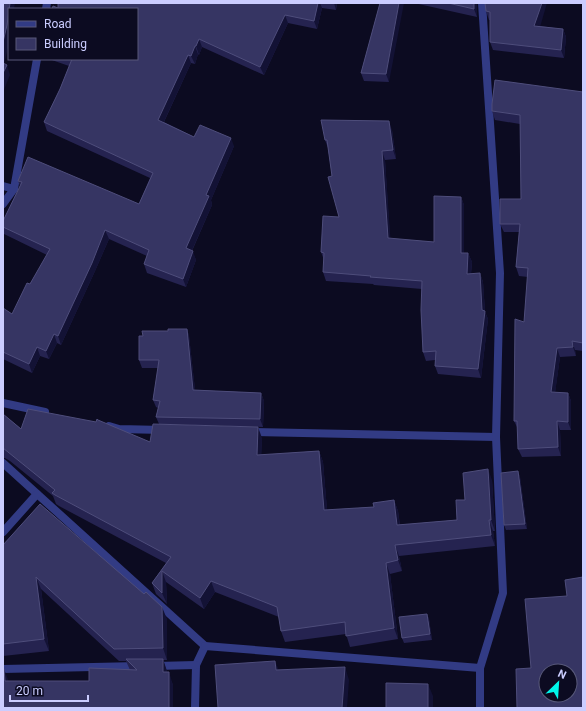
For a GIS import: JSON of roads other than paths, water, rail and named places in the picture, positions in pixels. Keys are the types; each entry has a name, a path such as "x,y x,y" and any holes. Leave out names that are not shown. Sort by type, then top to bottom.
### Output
{"street":[{"path":"480,708 480,668 502,593 496,437 500,273 482,3"},
{"path":"3,204 14,189 37,60"},
{"path":"3,186 14,189"},
{"path":"3,403 49,413"},
{"path":"103,425 119,429 174,430"},
{"path":"244,432 496,437"},
{"path":"3,463 205,646 480,668"},
{"path":"3,532 37,494"},
{"path":"194,708 196,665 205,646"},
{"path":"3,669 196,665"}]}
